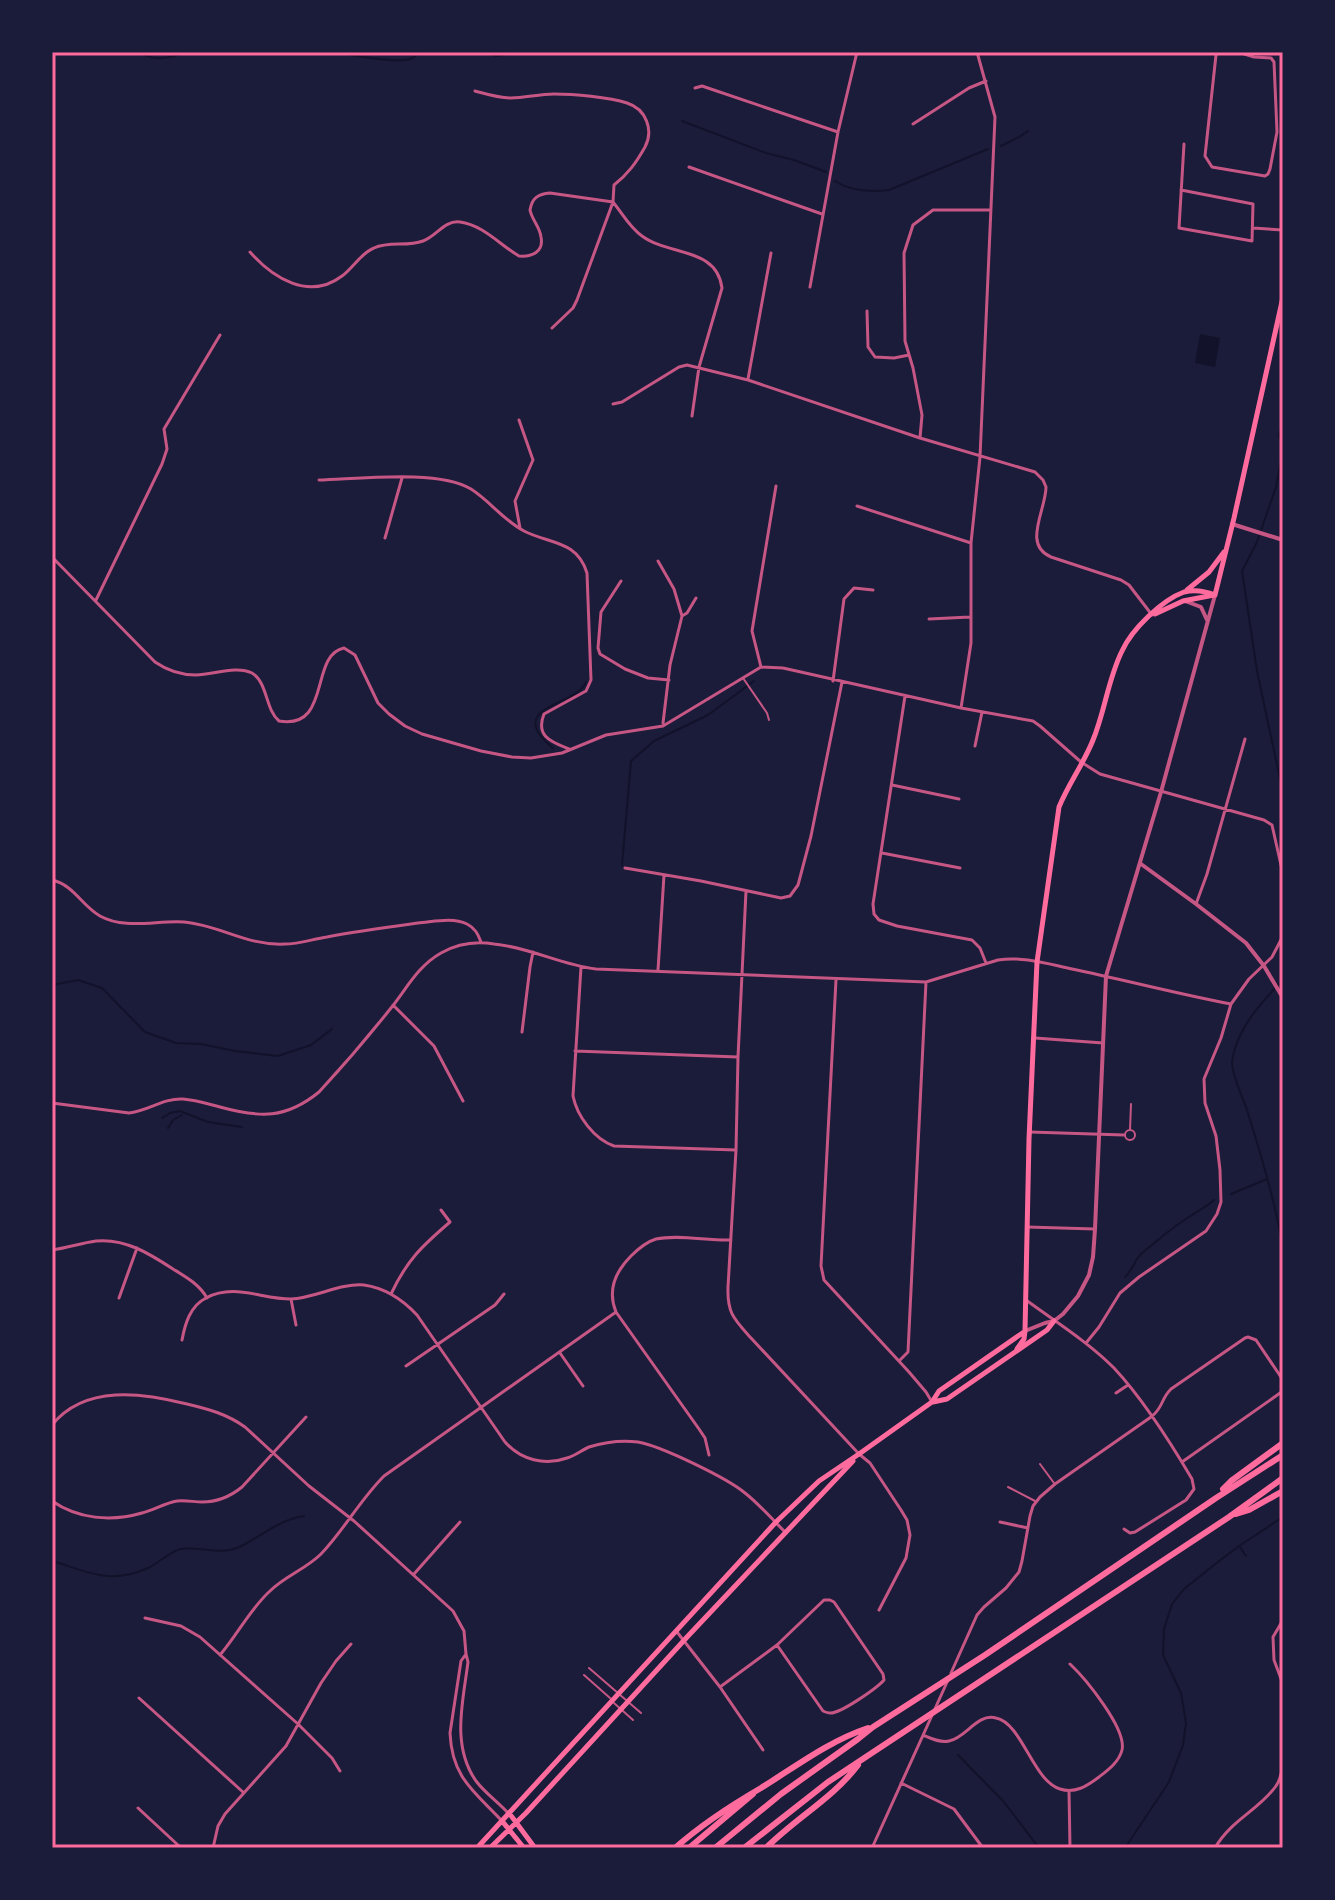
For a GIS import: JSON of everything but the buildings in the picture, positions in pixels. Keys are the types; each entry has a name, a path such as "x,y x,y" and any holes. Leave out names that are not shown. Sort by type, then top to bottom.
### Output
{"highway":[{"path":"1216,1498 1231,1481 1283,1443"},
{"path":"675,1848 746,1795 873,1727 985,1655 1283,1455"},
{"path":"744,1848 793,1808 864,1759 1283,1478"},
{"path":"1229,1517 1283,1491"},
{"path":"715,1848 857,1736"},
{"path":"766,1848 845,1783 864,1759"},
{"path":"689,1848 759,1789"}],"main road":[{"path":"1215,595 1283,297"},
{"path":"1017,1349 1025,1331 1037,962 1059,807 1096,733 1122,650 1161,605 1185,592 1209,572 1227,548"},
{"path":"1185,592 1205,591 1215,595"},
{"path":"1152,615 1183,601 1215,595"},
{"path":"932,1402 947,1399 1047,1330 1054,1321"},
{"path":"477,1848 776,1522 819,1481 932,1402 939,1391 1025,1331"},
{"path":"490,1848 859,1454"},
{"path":"509,1813 535,1848"},
{"path":"502,1821 524,1848"}],"street":[{"path":"810,287 838,132 857,52"},
{"path":"961,708 971,643 971,543 980,457 995,117 977,52"},
{"path":"1218,52 1205,156 1212,167 1265,176 1270,169 1277,132 1274,62 1271,58 1238,52"},
{"path":"913,124 969,88 986,81"},
{"path":"695,88 702,86 838,132"},
{"path":"475,91 508,98 577,95 629,103 647,123 650,132 649,140 632,170 614,185 613,202 577,300 552,328"},
{"path":"1181,190 1253,204 1252,241 1179,228 1181,190 1184,144"},
{"path":"689,167 822,214"},
{"path":"250,252 282,280 299,286 322,285 340,278 371,248 426,241 447,224 456,222 483,231 519,256 526,257 535,255 541,248 541,237 530,210 534,199 541,194 613,202 640,235 656,244 702,258 715,267 721,278 722,288 699,367 692,416"},
{"path":"920,438 922,415 905,341 904,253 913,225 933,210 991,210"},
{"path":"1253,228 1283,230"},
{"path":"748,380 771,253"},
{"path":"867,311 868,347 875,357 909,355"},
{"path":"96,600 162,464 167,449 164,429 220,335"},
{"path":"613,404 622,402 687,365 748,380 920,438 1035,472 1046,487 1035,539 1039,548 1046,555 1121,580 1129,585 1152,615"},
{"path":"519,420 533,460 515,501 520,528"},
{"path":"385,538 402,478"},
{"path":"319,480 446,479 470,488 506,520 520,528 574,552 587,573 590,685 579,696 544,714 541,725 544,735 552,742 571,750"},
{"path":"761,667 752,631 776,486"},
{"path":"857,506 971,543"},
{"path":"1232,524 1283,540"},
{"path":"52,557 155,662 176,673 250,672 257,678 270,710 279,721 292,721 307,713 316,700 330,656 344,648 355,655 378,703 405,726 422,734 512,757 543,756 571,750 606,735 663,726 745,680 761,667 783,668 1033,721 1100,774 1264,820 1272,825 1283,874"},
{"path":"658,561 674,589 682,616 663,726"},
{"path":"621,581 601,612 600,654 648,678 669,680"},
{"path":"833,681 844,599 854,588 873,590"},
{"path":"1025,1331 1054,1321 1072,1304 1089,1275 1095,1229 1106,976 1141,864 1215,595"},
{"path":"682,616 696,598"},
{"path":"1183,601 1201,607 1207,624"},
{"path":"929,619 970,617"},
{"path":"745,680 769,720"},
{"path":"625,868 781,898 790,896 798,885 811,836 842,682"},
{"path":"905,696 874,914 879,920 897,926 972,940 980,948 986,963"},
{"path":"975,746 982,712"},
{"path":"1196,904 1245,739"},
{"path":"892,785 959,799"},
{"path":"882,853 960,868"},
{"path":"1141,864 1246,943 1283,998"},
{"path":"658,970 664,875"},
{"path":"52,880 63,882 88,908 117,922 184,922 210,927 249,941 286,944 396,925 453,921 466,924 477,932 481,942"},
{"path":"746,891 727,1298 731,1314 870,1463 907,1520 910,1535 906,1558 879,1610"},
{"path":"1086,1343 1120,1293 1206,1231 1217,1214 1221,1202 1220,1170 1216,1136 1205,1103 1204,1079 1231,1004 1249,979 1272,957 1283,936"},
{"path":"52,1103 129,1113 169,1100 183,1099 242,1113 277,1114 291,1111 319,1092 431,959 459,945 481,942 533,952 581,967 926,982 1003,959 1037,962 1231,1004"},
{"path":"522,1032 533,952"},
{"path":"581,967 573,1096 580,1115 604,1142 614,1146 736,1150"},
{"path":"836,979 822,1275 932,1402"},
{"path":"899,1361 908,1352 926,982"},
{"path":"393,1005 434,1046 463,1101"},
{"path":"1033,1038 1103,1043"},
{"path":"575,1051 738,1057"},
{"path":"1030,1132 1124,1135 1127,1139 1133,1138 1134,1133 1130,1130 1131,1104"},
{"path":"1124,1135 1130,1130"},
{"path":"391,1294 413,1256 450,1222 441,1210"},
{"path":"1026,1227 1095,1229"},
{"path":"709,1455 705,1438 616,1312 612,1294 615,1277 623,1264 648,1242 664,1238 731,1240"},
{"path":"52,1250 98,1241 128,1245 147,1252 193,1281 207,1298"},
{"path":"119,1298 137,1248"},
{"path":"182,1340 186,1324 199,1303 229,1291 291,1299 353,1286 373,1287 391,1294 417,1315 511,1449 534,1461 545,1462 567,1458 590,1447 608,1443 628,1441 647,1444 731,1483 785,1532"},
{"path":"406,1366 495,1305 504,1294"},
{"path":"291,1299 296,1325"},
{"path":"1026,1300 1086,1343 1112,1366 1182,1462 1194,1486 1186,1500 1135,1532 1124,1529"},
{"path":"220,1655 264,1596 279,1582 316,1558 384,1476 616,1312"},
{"path":"872,1848 977,1615 1019,1572 1036,1502 1055,1484 1160,1410 1163,1399 1171,1389 1248,1337 1256,1340 1283,1380"},
{"path":"560,1352 583,1386"},
{"path":"1116,1393 1128,1385"},
{"path":"1182,1462 1283,1391"},
{"path":"52,1425 64,1411 90,1400 112,1395 146,1395 221,1413 245,1427 453,1611 464,1631 468,1662 460,1722 463,1754 479,1784 509,1813"},
{"path":"52,1501 74,1512 106,1518 139,1514 177,1501 210,1502 236,1492 306,1417"},
{"path":"1040,1464 1055,1484"},
{"path":"1008,1487 1036,1502"},
{"path":"414,1574 460,1522"},
{"path":"1000,1522 1028,1528"},
{"path":"720,1687 777,1645 824,1600 834,1602 884,1680 833,1713 828,1713 823,1711 777,1645"},
{"path":"145,1618 181,1626 200,1637 298,1724 332,1758 340,1771"},
{"path":"1283,1620 1273,1637 1274,1660 1283,1684"},
{"path":"677,1632 763,1750"},
{"path":"202,1848 213,1848 218,1826 225,1814 286,1746 321,1683 351,1644"},
{"path":"466,1654 461,1661 450,1733 451,1745 466,1784 502,1821"},
{"path":"923,1736 948,1742 983,1719 1001,1719 1009,1725 1054,1787 1069,1791 1080,1789 1118,1761 1123,1745 1117,1726 1070,1664"},
{"path":"589,1668 641,1713"},
{"path":"584,1675 633,1720"},
{"path":"139,1698 244,1793"},
{"path":"1215,1848 1236,1821 1277,1784 1283,1767"},
{"path":"901,1783 954,1809 983,1848"},
{"path":"1069,1791 1070,1848"},
{"path":"138,1808 179,1846 187,1848"}],"shaded area":[{"path":"1200,334 1220,338 1215,367 1195,363"}],"waterway":[{"path":"140,52 157,58 188,52"},
{"path":"338,52 395,60 410,59 421,52"},
{"path":"482,52 497,56 518,52"},
{"path":"682,121 826,172"},
{"path":"1001,146 1028,131"},
{"path":"835,181 861,190 889,190 988,149"},
{"path":"1283,422 1279,435 1283,448"},
{"path":"1283,450 1276,487 1257,542 1242,571 1257,671 1283,793"},
{"path":"622,865 631,761 654,741 708,715 754,681"},
{"path":"553,748 539,734 535,723 547,708 570,697 586,682"},
{"path":"52,988 78,980 102,988 145,1032 176,1043 278,1056 311,1045 332,1029"},
{"path":"1283,980 1244,1028 1232,1063 1267,1178 1283,1248"},
{"path":"162,1118 180,1111 208,1122 242,1127"},
{"path":"168,1128 173,1120 182,1115"},
{"path":"1231,1194 1267,1179"},
{"path":"1125,1277 1143,1252 1214,1200"},
{"path":"52,1561 89,1573 122,1576 148,1568 181,1549 223,1551 237,1548 277,1525 304,1516"},
{"path":"1125,1848 1169,1782 1183,1745 1186,1723 1181,1693 1163,1655 1164,1629 1172,1604 1184,1589 1214,1565 1283,1517"},
{"path":"1240,1547 1246,1556"},
{"path":"958,1755 1004,1802 1039,1848"}]}
